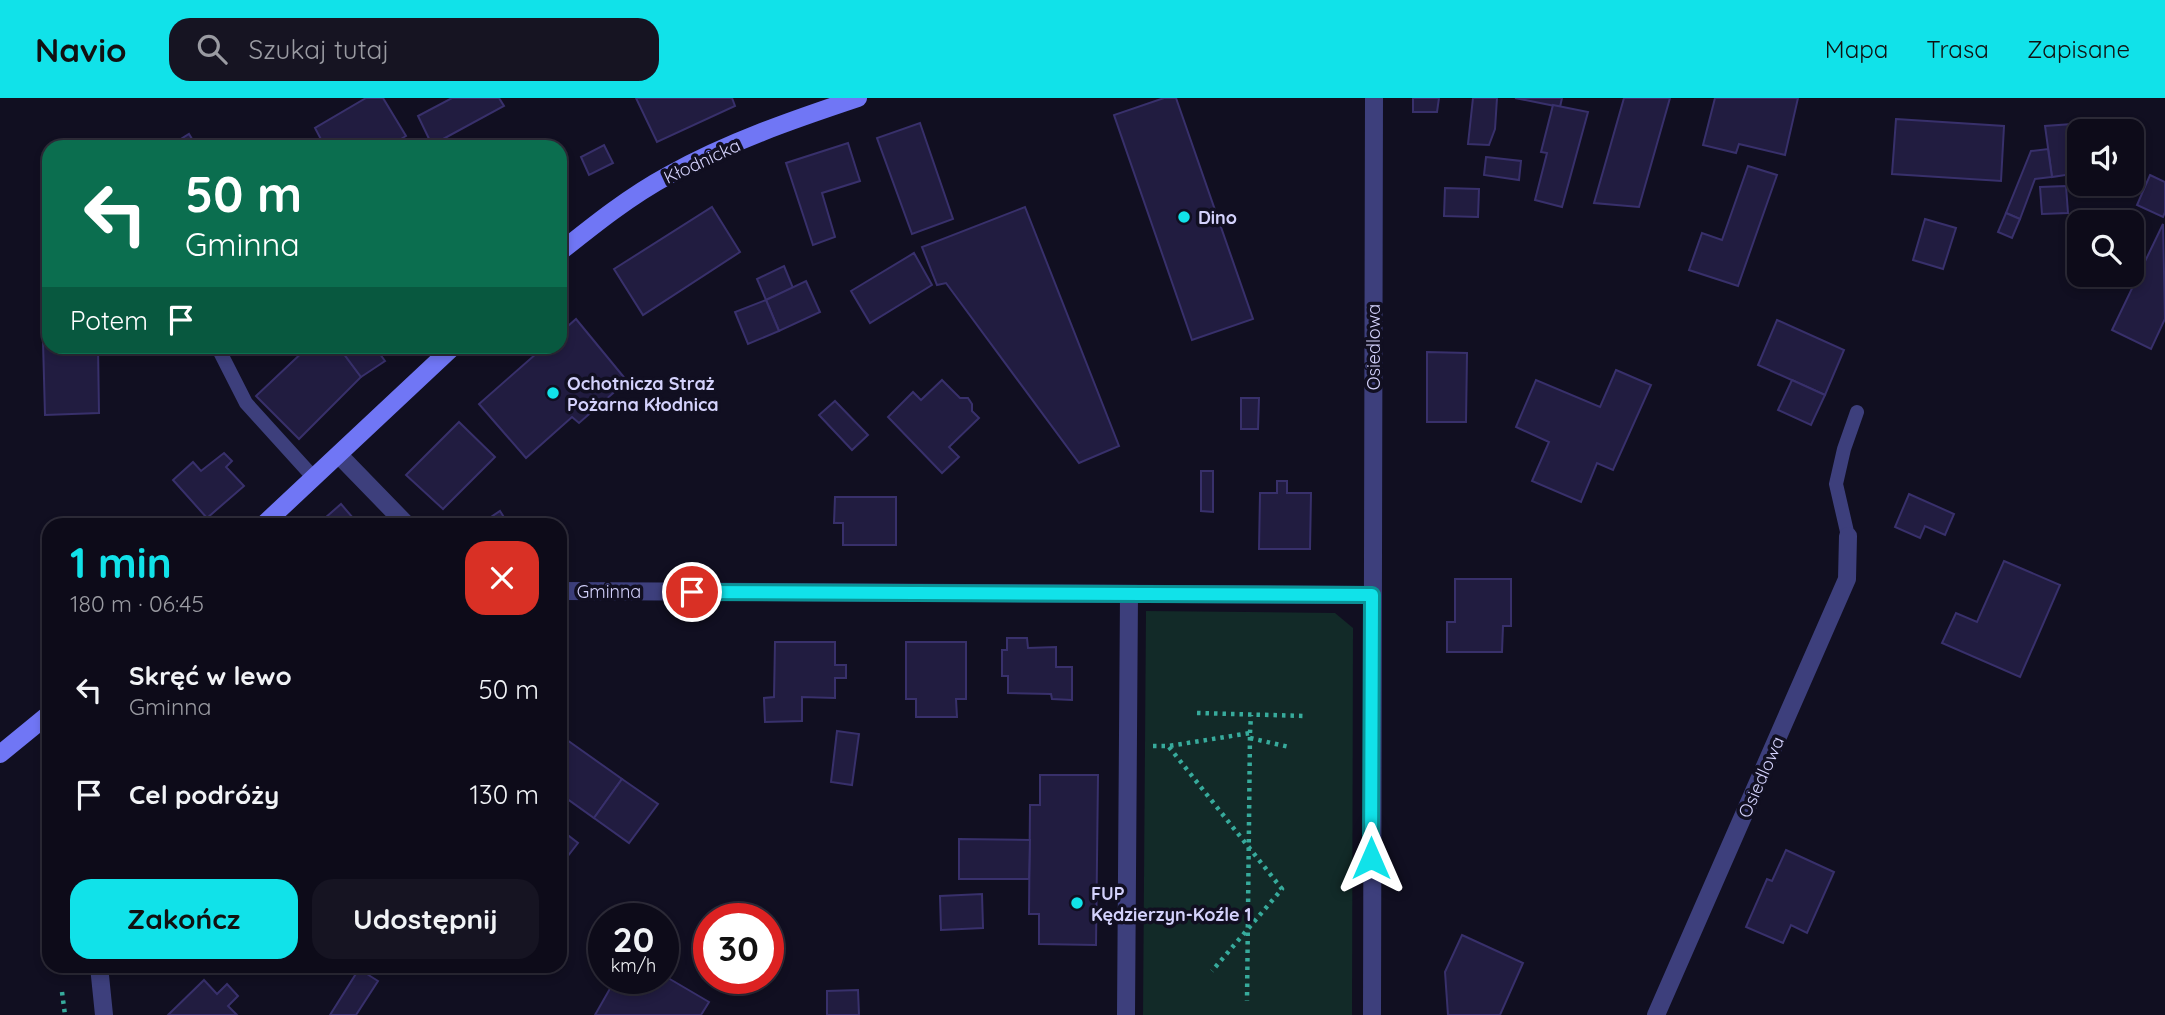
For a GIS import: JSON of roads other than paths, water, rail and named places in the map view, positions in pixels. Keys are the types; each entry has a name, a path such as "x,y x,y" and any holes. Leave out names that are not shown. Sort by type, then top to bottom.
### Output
{"main road":[{"name":"Kłodnicka","path":"567,246 605,215 670,174 829,103 858,98"},
{"path":"271,518 446,354"},
{"path":"0,754 42,723"}],"street":[{"name":"Osiedlowa","path":"1372,1015 1374,98"},
{"path":"340,455 400,518"},
{"name":"Osiedlowa","path":"1656,1015 1847,579 1848,536"},
{"name":"Gminna","path":"567,591 1372,595"},
{"path":"1126,1015 1129,594"},
{"path":"100,973 104,1015"}],"lane":[{"path":"221,354 246,403 314,478"},
{"path":"1848,536 1836,484 1844,449 1857,412"}],"place":[{"name":"Dino","path":"1184,217"},
{"name":"Ochotnicza Straż Pożarna Kłodnica","path":"553,393"},
{"name":"FUP Kędzierzyn-Koźle 1","path":"1077,903"}]}
